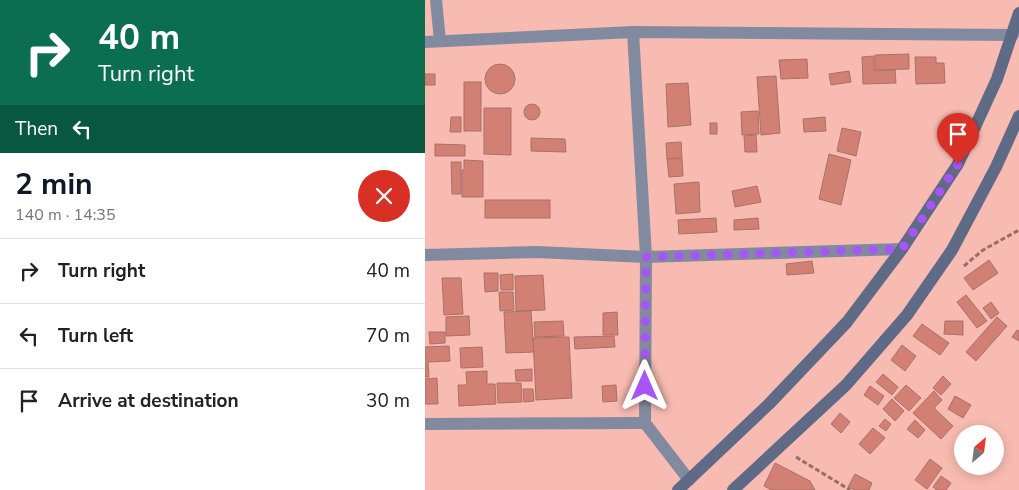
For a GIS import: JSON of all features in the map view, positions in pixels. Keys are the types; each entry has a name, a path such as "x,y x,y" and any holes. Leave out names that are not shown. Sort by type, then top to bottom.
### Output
{"main road":[{"path":"678,490 769,404 847,322 902,249 958,164 997,79 1019,13"},
{"path":"733,490 846,385 907,315 952,250 996,167 1019,116"}],"street":[{"path":"436,0 439,40"},
{"path":"633,32 646,257 645,423 689,480"},
{"path":"425,42 633,32 1013,35"},
{"path":"425,255 537,252 646,257 902,249"},
{"path":"425,424 645,423"}],"path":[{"path":"780,448 850,490"}],"building":[{"path":"909,54 909,69 875,70 875,55"},
{"path":"874,56 874,71 895,70 896,83 863,84 862,57"},
{"path":"915,57 936,57 936,63 944,63 945,83 916,84"},
{"path":"807,59 808,78 781,79 779,60"},
{"path":"500,64 506,65 514,73 514,85 506,93 500,94 494,93 486,85 485,79 486,73 494,65"},
{"path":"849,71 851,82 831,85 829,74"},
{"path":"425,74 435,74 435,85 425,85"},
{"path":"776,76 780,133 761,135 757,77"},
{"path":"464,82 481,82 481,131 464,131"},
{"path":"688,83 691,125 668,127 666,84"},
{"path":"532,104 538,106 540,112 538,118 532,120 526,118 524,112 526,106"},
{"path":"484,108 511,108 511,155 484,154"},
{"path":"758,111 759,134 742,135 741,112"},
{"path":"451,117 461,117 461,132 450,132"},
{"path":"825,117 826,131 804,132 803,119"},
{"path":"710,123 717,123 717,134 710,134"},
{"path":"842,128 861,132 856,156 837,151"},
{"path":"756,135 757,152 745,152 744,136"},
{"path":"531,138 565,139 566,152 531,151"},
{"path":"681,142 682,158 667,159 666,143"},
{"path":"435,144 465,145 465,156 435,156"},
{"path":"829,154 851,160 841,205 819,199"},
{"path":"682,158 683,176 669,177 667,159"},
{"path":"464,160 483,161 483,197 462,197"},
{"path":"451,162 461,162 461,194 452,194"},
{"path":"699,182 700,212 676,214 674,184"},
{"path":"757,186 761,202 735,207 732,191"},
{"path":"485,200 550,200 550,218 485,218"},
{"path":"716,218 717,232 679,234 678,220"},
{"path":"758,218 759,229 734,230 734,220"},
{"path":"989,260 998,273 973,290 964,278"},
{"path":"812,261 814,273 787,275 786,264"},
{"path":"484,273 498,273 498,291 485,292"},
{"path":"513,274 513,290 501,290 500,275"},
{"path":"543,275 545,310 516,311 515,276"},
{"path":"442,278 461,278 463,314 444,315"},
{"path":"499,292 513,292 514,310 500,311"},
{"path":"966,295 987,321 977,328 957,302"},
{"path":"991,302 999,313 991,319 983,308"},
{"path":"531,311 534,352 506,353 504,312"},
{"path":"617,312 618,335 603,335 603,313"},
{"path":"469,316 470,335 446,336 446,317"},
{"path":"997,317 1007,326 976,361 966,352"},
{"path":"563,321 564,336 535,337 534,322"},
{"path":"945,321 963,321 963,335 944,334"},
{"path":"922,324 949,343 940,355 913,336"},
{"path":"1017,330 1019,331 1019,341 1012,337"},
{"path":"429,332 445,332 445,343 430,344"},
{"path":"614,336 615,347 575,349 574,337"},
{"path":"569,337 572,398 536,400 533,338"},
{"path":"902,345 916,356 905,371 891,360"},
{"path":"449,346 450,361 428,362 429,377 425,377 425,347"},
{"path":"482,347 483,367 461,368 460,348"},
{"path":"532,369 532,381 516,381 515,370"},
{"path":"487,371 487,384 495,384 496,404 459,406 458,385 467,385 466,372"},
{"path":"883,374 898,387 892,395 876,382"},
{"path":"943,376 951,384 941,395 933,388"},
{"path":"437,378 438,404 425,404 425,379"},
{"path":"497,383 521,383 522,402 498,403"},
{"path":"616,385 617,401 603,402 602,386"},
{"path":"906,385 921,398 909,411 894,398"},
{"path":"870,386 884,396 878,405 864,395"},
{"path":"523,389 533,389 534,401 524,402"},
{"path":"934,391 942,400 934,408 953,426 941,439 913,413"},
{"path":"955,396 971,405 963,418 948,409"},
{"path":"892,399 904,411 895,421 883,409"},
{"path":"840,413 850,422 841,433 831,424"},
{"path":"885,419 891,424 886,431 879,426"},
{"path":"915,420 925,430 918,438 907,429"},
{"path":"873,428 885,438 870,454 859,444"},
{"path":"930,459 942,468 927,489 915,480"},
{"path":"775,463 810,481 815,490 771,490 764,486"},
{"path":"855,474 872,483 869,490 855,490 848,487"},
{"path":"941,476 951,483 946,490 937,490 933,487"}],"route":[{"path":"645,386 646,257 902,249 958,164"}]}
